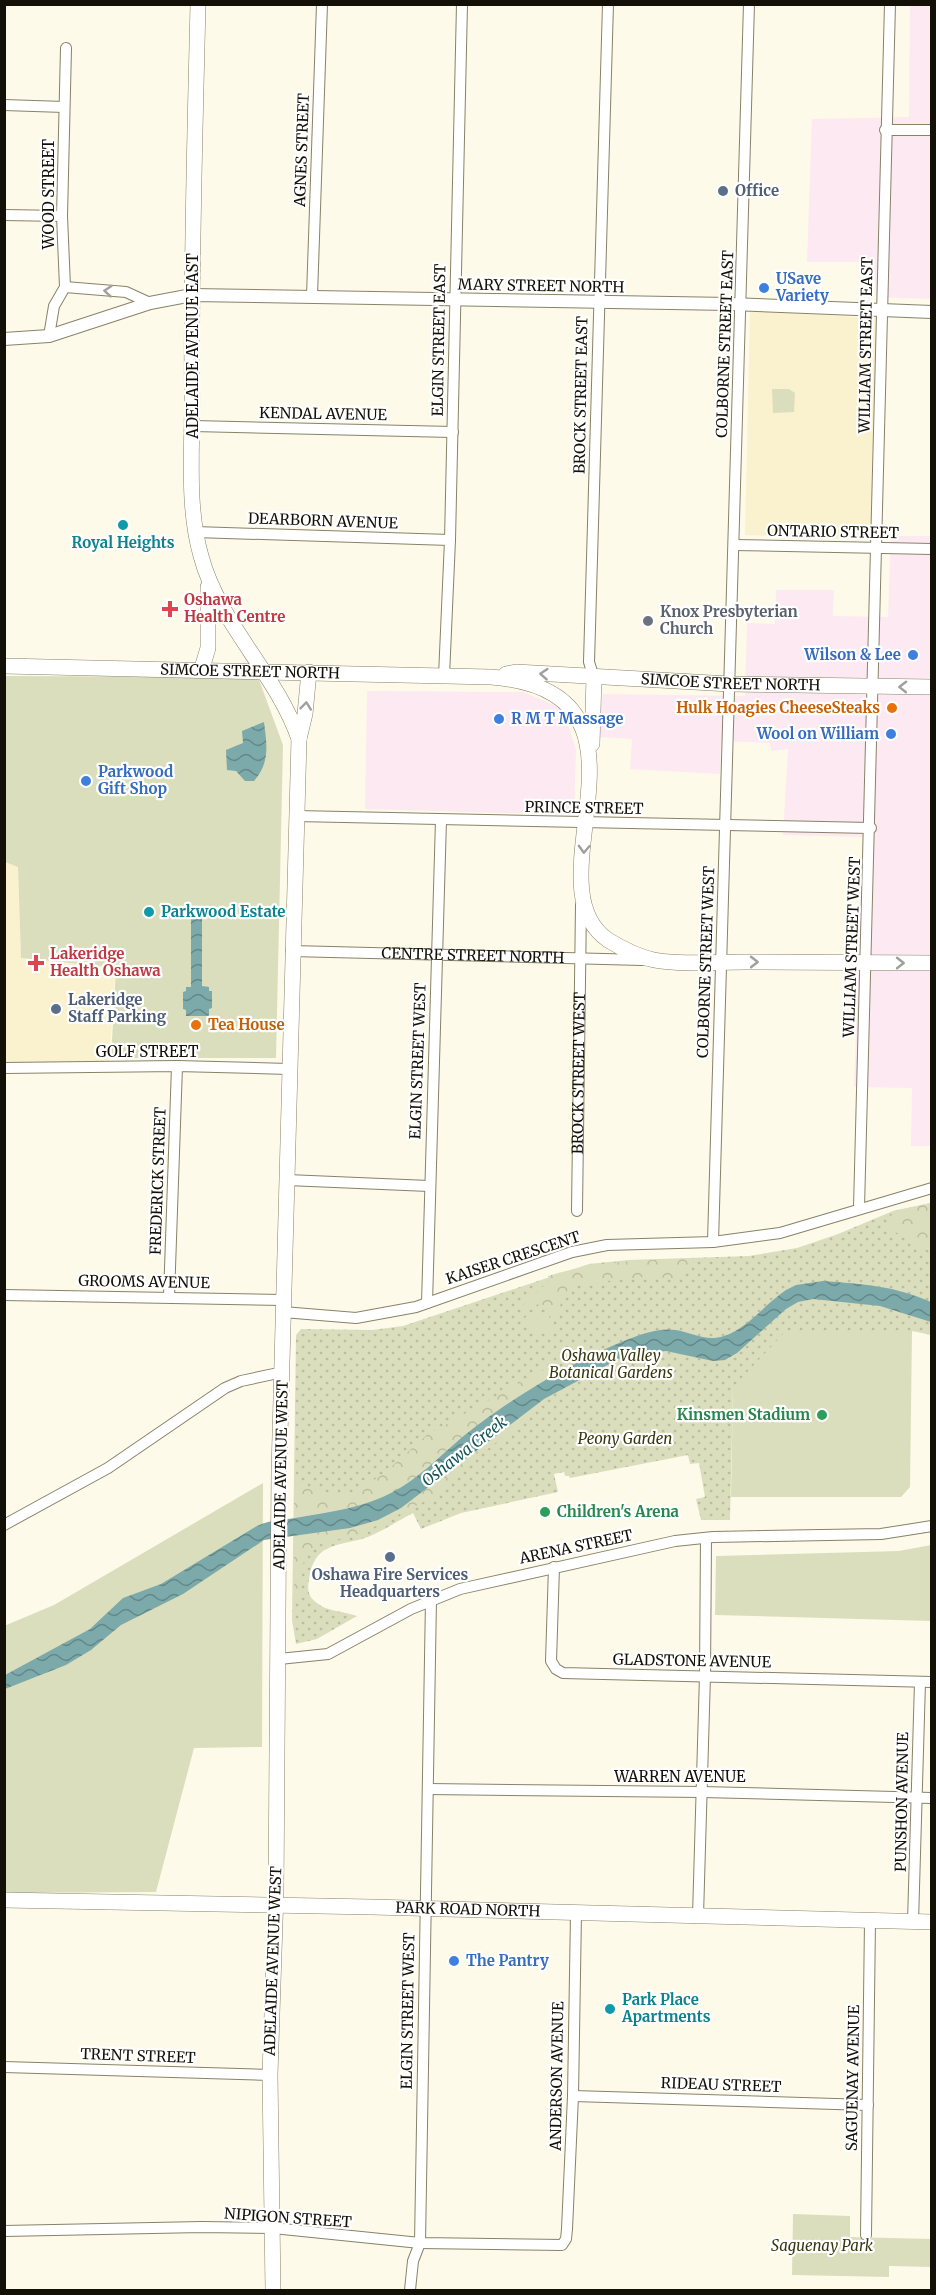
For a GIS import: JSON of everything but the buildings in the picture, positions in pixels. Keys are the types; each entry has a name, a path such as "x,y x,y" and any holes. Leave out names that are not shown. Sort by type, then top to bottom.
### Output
{"main road":[{"name":"ADELAIDE AVENUE EAST","path":"198,4 192,295 195,532 208,581 218,601 262,670"},
{"path":"202,668 208,648 208,581"},
{"name":"SIMCOE STREET NORTH","path":"4,666 202,668 495,677 541,688 566,704"},
{"name":"ADELAIDE AVENUE WEST","path":"262,670 289,711 298,739 283,1306 275,1905 270,2075 273,2290"},
{"path":"298,739 305,714 309,672"},
{"name":"SIMCOE STREET NORTH","path":"495,677 516,672 730,684 932,687"},
{"path":"590,769 594,678"},
{"name":"BROCK STREET WEST","path":"566,704 579,718 585,733 590,769 582,898 593,924 606,938"},
{"name":"CENTRE STREET NORTH","path":"606,938 653,960 932,963"},
{"name":"PARK ROAD NORTH","path":"4,1900 932,1922"}],"street":[{"name":"AGNES STREET","path":"312,296 322,4"},
{"name":"ELGIN STREET EAST","path":"444,676 453,432 462,4"},
{"name":"BROCK STREET EAST","path":"594,678 589,662 608,4"},
{"name":"COLBORNE STREET EAST","path":"730,684 749,4"},
{"name":"WILLIAM STREET EAST","path":"874,686 885,130 890,4"},
{"name":"WOOD STREET","path":"49,336 54,306 65,287 62,216 66,48"},
{"path":"4,105 64,107"},
{"path":"885,130 932,129"},
{"path":"4,215 62,216"},
{"path":"65,287 126,292 150,303"},
{"name":"MARY STREET NORTH","path":"4,339 49,336 150,303 192,295 741,305 882,312 932,312"},
{"name":"KENDAL AVENUE","path":"193,426 453,432"},
{"name":"DEARBORN AVENUE","path":"195,532 450,540"},
{"name":"ONTARIO STREET","path":"734,545 932,549"},
{"name":"COLBORNE STREET WEST","path":"712,1242 723,962 730,684"},
{"name":"WILLIAM STREET WEST","path":"859,1208 868,963 874,686"},
{"name":"PRINCE STREET","path":"296,816 725,827 871,828"},
{"name":"ELGIN STREET WEST","path":"427,1303 441,820"},
{"name":"BROCK STREET WEST","path":"577,1211 579,960 582,898"},
{"name":"CENTRE STREET NORTH","path":"291,951 579,960 653,960"},
{"name":"GOLF STREET","path":"4,1068 177,1066 289,1069"},
{"name":"FREDERICK STREET","path":"169,1297 177,1066"},
{"path":"287,1180 429,1186"},
{"name":"KAISER CRESCENT","path":"283,1306 356,1318 427,1303 573,1252 637,1242 712,1242 780,1233 932,1188"},
{"name":"GROOMS AVENUE","path":"4,1295 169,1297 283,1306"},
{"path":"4,1525 108,1468 225,1388 241,1381 282,1372"},
{"name":"ARENA STREET","path":"279,1659 328,1654 431,1599 460,1588 675,1541 706,1538 881,1534 932,1526"},
{"path":"698,1916 705,1675 706,1538"},
{"name":"GLADSTONE AVENUE","path":"554,1567 551,1661 556,1669 571,1674 705,1675 932,1682"},
{"name":"ELGIN STREET WEST","path":"410,2290 413,2261 420,2243 431,1599"},
{"name":"PUNSHON AVENUE","path":"914,1922 920,1682"},
{"name":"WARREN AVENUE","path":"428,1789 702,1791 932,1798"},
{"name":"ANDERSON AVENUE","path":"566,2239 573,2096 576,1913"},
{"name":"SAGUENAY AVENUE","path":"866,2235 870,1921"},
{"name":"TRENT STREET","path":"4,2067 270,2075"},
{"name":"RIDEAU STREET","path":"573,2096 868,2105"},
{"name":"NIPIGON STREET","path":"4,2231 273,2228 420,2243 555,2247 562,2246 566,2239"}],"shaded area":[{"path":"910,5 931,5 931,299 876,297 874,262 807,262 812,119 909,117"},
{"path":"750,311 879,318 873,540 745,535"},
{"path":"891,536 931,536 931,1146 911,1146 912,1088 854,1087 863,837 783,835 788,749 771,751 770,743 721,741 720,774 630,769 632,739 597,737 603,694 745,696 747,623 775,624 776,590 834,590 833,616 888,617"},
{"path":"367,691 523,692 563,709 576,750 574,815 365,809"},
{"name":"Lakeridge Health Oshawa","path":"4,862 18,866 21,958 116,968 109,1064 5,1064"}],"green space":[{"path":"772,389 789,389 795,393 794,412 773,413"},
{"name":"Parkwood Estate","path":"4,676 258,677 283,745 276,1058 111,1058 116,968 21,958 18,867 5,862"},
{"name":"Oshawa Valley Botanical Gardens","path":"931,1203 931,1335 912,1331 733,1387 730,1520 701,1520 696,1499 705,1497 699,1463 690,1464 688,1455 570,1478 565,1476 564,1472 554,1474 558,1492 461,1513 421,1529 413,1513 368,1537 327,1549 315,1559 308,1586 314,1601 326,1608 357,1616 317,1639 296,1644 292,1620 296,1335 301,1329 372,1330 403,1326 589,1264 628,1260 749,1256 797,1248 893,1211"},
{"path":"932,1203 931,1252 890,1229 888,1224 893,1211"},
{"path":"691,1259 685,1275 677,1280 653,1276 579,1284 568,1289 556,1314 540,1303 527,1311 520,1311 527,1300 548,1282 548,1276 601,1264"},
{"path":"538,1311 549,1315 552,1332 535,1330 528,1326 524,1318"},
{"name":"Kinsmen Stadium","path":"912,1331 910,1487 901,1497 731,1497 733,1387 785,1332"},
{"path":"561,1360 546,1400 529,1417 467,1465 437,1495 364,1532 314,1546 304,1559 299,1599 294,1595 294,1482 331,1495 349,1495 382,1475 428,1434"},
{"path":"263,1483 262,1747 194,1748 156,1892 5,1893 4,1626 54,1605"},
{"path":"931,1545 931,1621 715,1615 716,1556 899,1551"},
{"name":"Saguenay Park","path":"793,2214 850,2216 850,2237 931,2239 931,2267 889,2266 889,2277 792,2275"}],"water":[{"path":"264,722 266,753 263,767 254,781 245,781 236,771 227,770 226,750 243,743 242,731"},
{"path":"191,915 202,915 202,986 209,987 209,991 212,991 212,1008 209,1009 209,1016 186,1016 186,1010 183,1009 183,992 186,991 186,987 191,987"},
{"name":"Oshawa Creek","path":"823,1281 905,1292 931,1302 931,1322 880,1306 813,1299 798,1302 786,1309 737,1353 725,1360 713,1361 666,1351 626,1355 544,1399 401,1508 378,1520 350,1528 264,1540 183,1594 121,1625 91,1650 66,1665 5,1689 5,1675 90,1629 123,1598 161,1584 257,1526 348,1508 371,1502 393,1492 420,1474 495,1412 536,1386 599,1352 639,1335 669,1329 711,1338 724,1336 749,1322 786,1290 796,1285"}],"place":[{"name":"Office","path":"723,191"},
{"name":"USave Variety","path":"764,288"},
{"name":"Royal Heights","path":"123,525"},
{"name":"Oshawa Health Centre","path":"170,609"},
{"name":"Knox Presbyterian Church","path":"648,621"},
{"name":"Wilson & Lee","path":"913,655"},
{"name":"Hulk Hoagies CheeseSteaks","path":"892,708"},
{"name":"R M T Massage","path":"499,719"},
{"name":"Wool on William","path":"891,734"},
{"name":"Parkwood Gift Shop","path":"86,781"},
{"name":"Parkwood Estate","path":"149,912"},
{"name":"Lakeridge Health Oshawa","path":"36,963"},
{"name":"Lakeridge Staff Parking","path":"56,1009"},
{"name":"Tea House","path":"196,1025"},
{"name":"Kinsmen Stadium","path":"822,1415"},
{"name":"Children's Arena","path":"545,1512"},
{"name":"Oshawa Fire Services Headquarters","path":"390,1557"},
{"name":"The Pantry","path":"454,1961"},
{"name":"Park Place Apartments","path":"610,2009"}],"park label":[{"name":"Peony Garden","path":"625,1439"}]}
